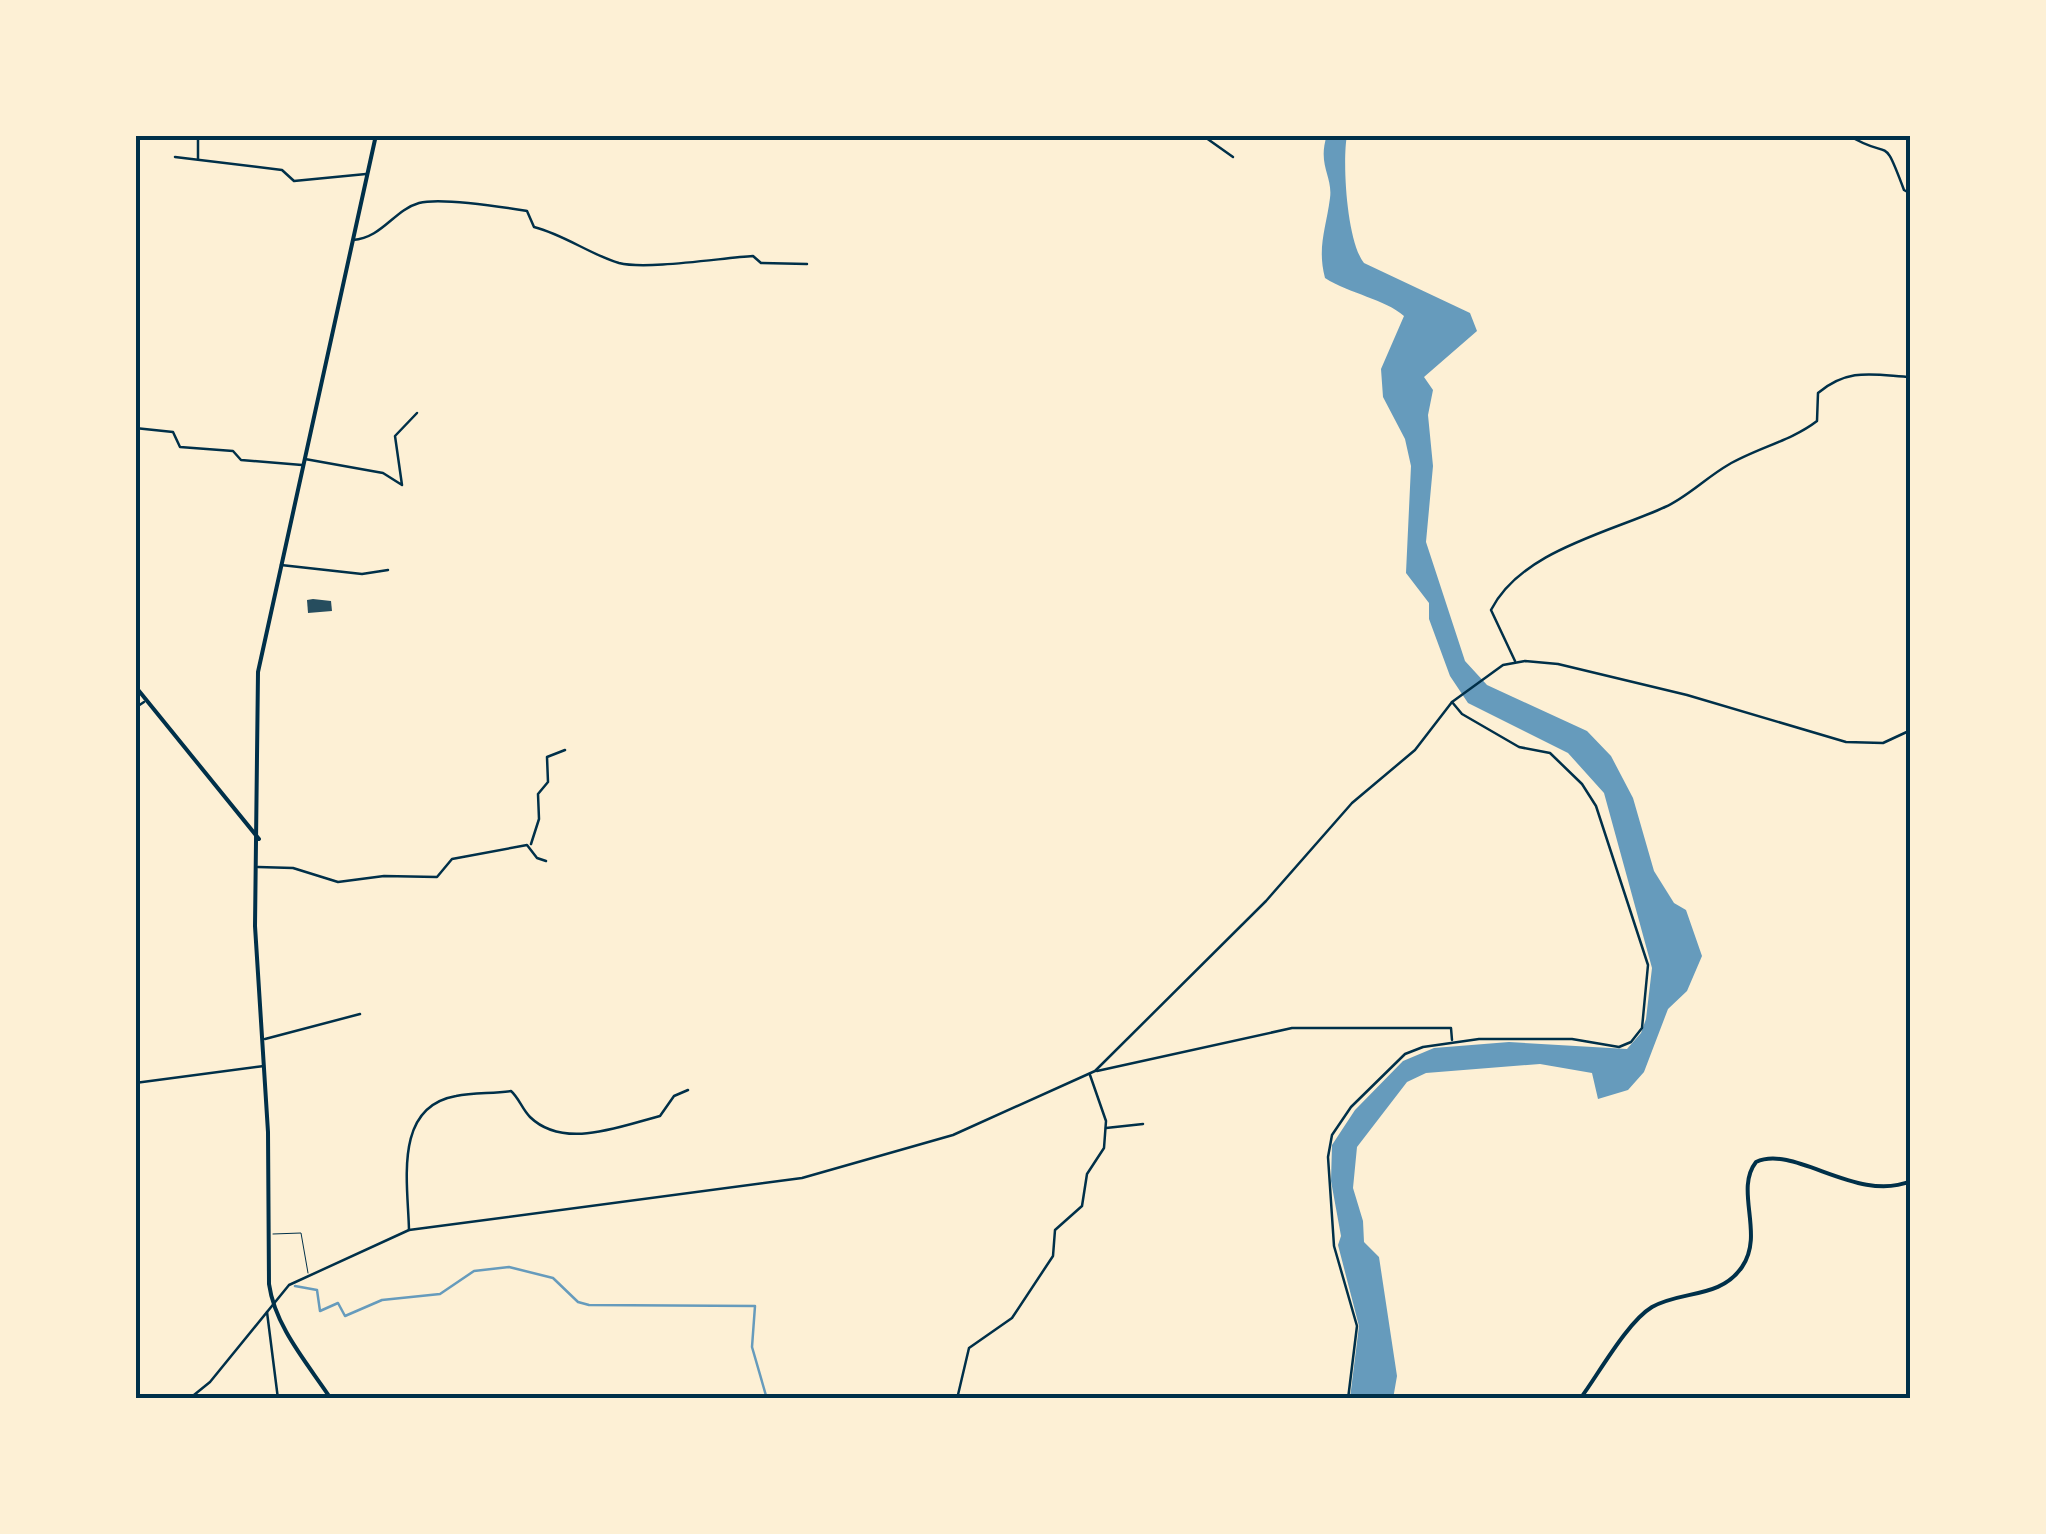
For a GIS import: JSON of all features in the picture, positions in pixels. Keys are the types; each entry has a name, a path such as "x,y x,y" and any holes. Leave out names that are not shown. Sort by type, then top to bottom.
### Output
{"main road":[{"path":"331,1399 272,1305 265,1066 255,926 258,672 376,135"},
{"path":"135,686 258,839"},
{"path":"1580,1399 1644,1313 1667,1301 1716,1288 1745,1264 1753,1232 1748,1177 1756,1162 1767,1158 1783,1160 1875,1188 1911,1182"}],"street":[{"path":"198,135 198,160"},
{"path":"1202,135 1233,158"},
{"path":"1848,135 1883,146 1893,155 1904,190 1911,194"},
{"path":"175,157 282,170 294,182 368,174"},
{"path":"353,240 372,237 417,203 458,200 468,206 524,210 534,227 562,234 580,248 617,262 753,256 761,264 808,264"},
{"path":"1515,662 1492,610 1500,593 1528,568 1626,520 1669,506 1733,462 1797,435 1817,420 1818,394 1846,376 1870,371 1911,377"},
{"path":"135,428 174,432 180,447 199,452 233,450 241,460 303,462 384,473 402,485 394,436 418,413"},
{"path":"280,564 362,574 388,570"},
{"path":"1096,1072 1266,901 1352,803 1415,750 1452,702 1515,662 1558,664 1650,686 1846,742 1883,743 1911,730"},
{"path":"135,708 146,701"},
{"path":"1348,1399 1357,1326 1334,1246 1328,1157 1332,1136 1350,1108 1405,1054 1452,1040 1572,1039 1626,1046 1642,1028 1649,987 1648,965 1610,842 1589,793 1550,753 1519,748 1462,714 1452,702"},
{"path":"546,861 537,858 530,846 539,819 538,794 548,782 546,758 565,750"},
{"path":"258,868 293,868 338,882 384,876 418,878 442,875 452,859 530,846"},
{"path":"262,1040 360,1014"},
{"path":"188,1399 210,1382 272,1305 308,1273 409,1230 802,1178 952,1135 1096,1072 1292,1028 1333,1024 1393,1030 1451,1028 1452,1040"},
{"path":"135,1082 265,1066"},
{"path":"957,1399 969,1348 1012,1318 1053,1256 1054,1233 1084,1202 1087,1174 1102,1154 1106,1128 1090,1074"},
{"path":"409,1230 411,1134 422,1114 440,1101 511,1091 529,1116 554,1132 595,1132 660,1116 674,1096 688,1090"},
{"path":"1106,1128 1143,1124"},
{"path":"267,1311 278,1399"}],"lane":[{"path":"270,1234 301,1234 308,1273"}],"water":[{"path":"1327,135 1347,135 1347,202 1353,238 1364,263 1470,313 1477,331 1424,377 1433,390 1428,415 1433,466 1426,542 1465,661 1487,685 1587,731 1611,756 1633,798 1654,871 1674,903 1686,910 1702,956 1687,991 1668,1009 1644,1072 1628,1090 1598,1099 1592,1073 1540,1064 1426,1073 1407,1082 1357,1147 1353,1188 1363,1221 1364,1242 1379,1257 1397,1376 1393,1399 1350,1398 1359,1326 1338,1245 1341,1236 1331,1181 1332,1145 1355,1110 1403,1061 1434,1048 1509,1042 1627,1049 1641,1033 1646,1019 1652,968 1604,793 1568,753 1468,703 1450,676 1429,619 1429,603 1406,573 1411,466 1405,439 1383,397 1381,369 1404,316 1325,278 1322,247 1330,198 1324,162"}],"building":[{"path":"307,600 331,601 332,611 308,613"}],"waterway":[{"path":"295,1286 317,1290 320,1311 338,1303 345,1316 382,1300 440,1294 474,1271 509,1267 553,1278 578,1302 589,1305 755,1306 752,1347 767,1399"}]}
